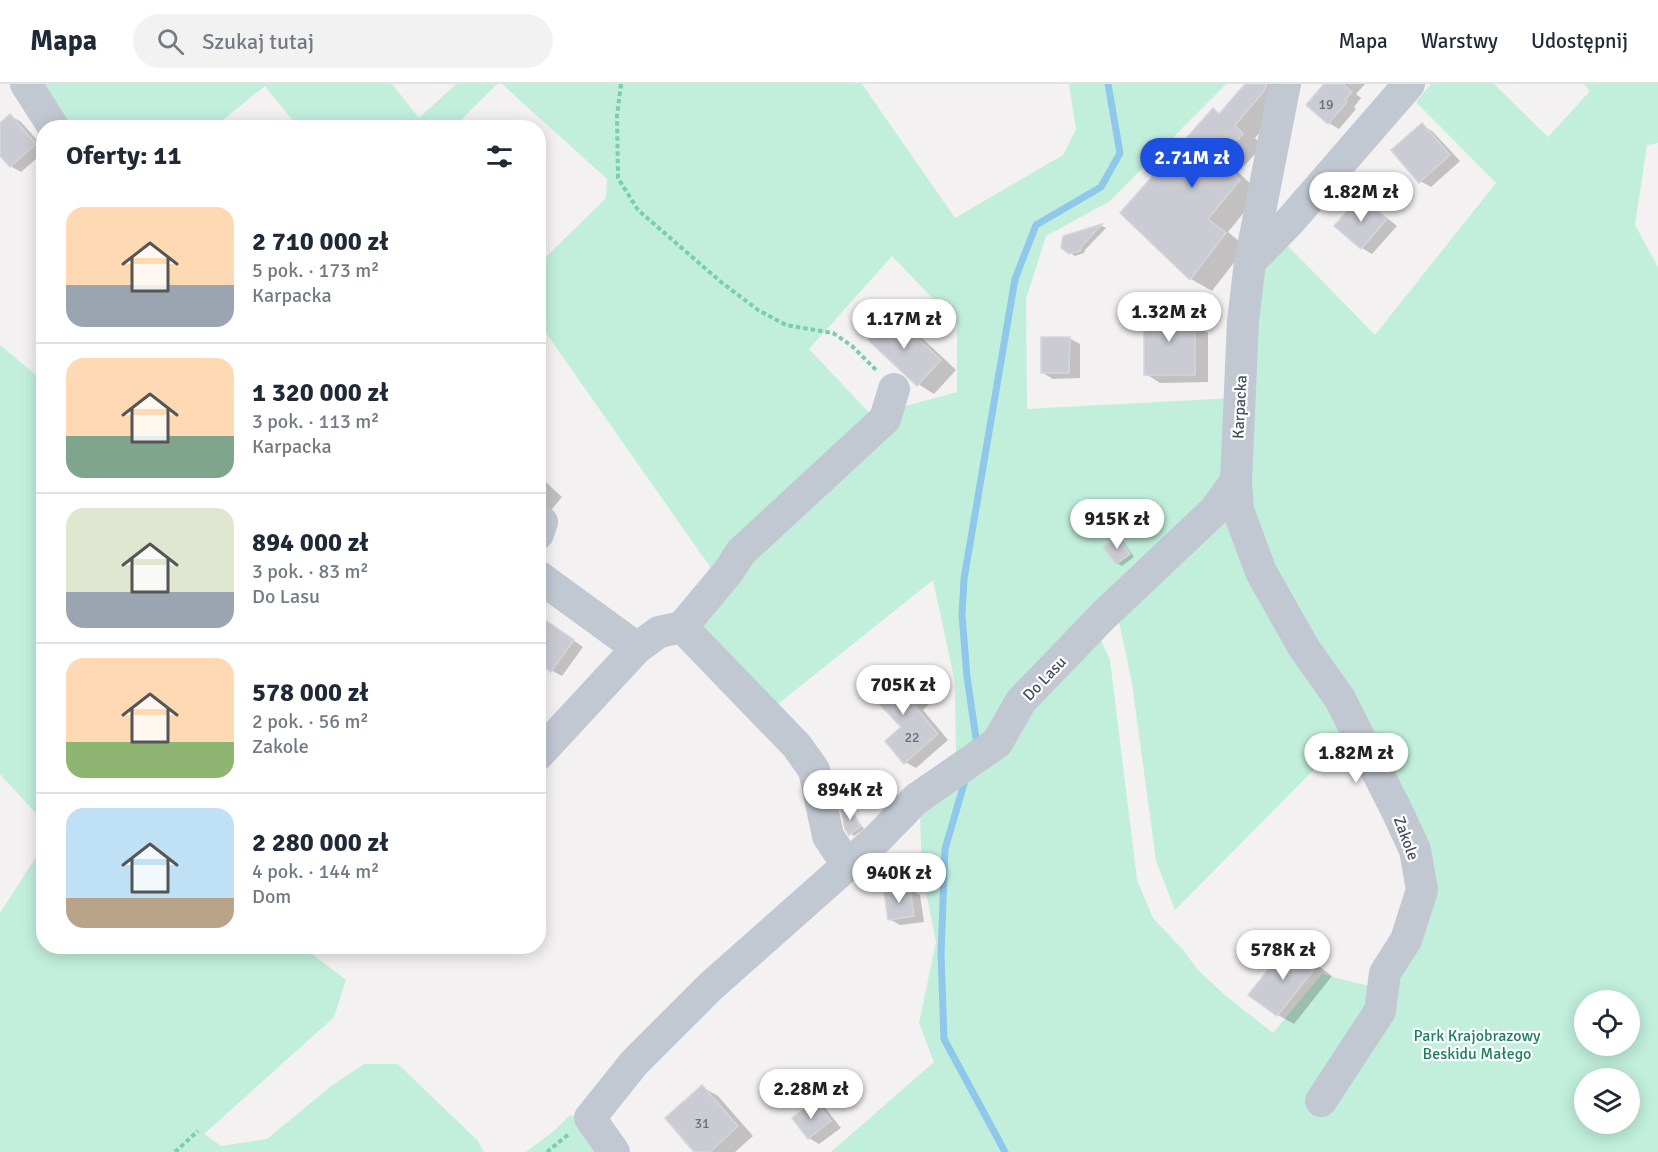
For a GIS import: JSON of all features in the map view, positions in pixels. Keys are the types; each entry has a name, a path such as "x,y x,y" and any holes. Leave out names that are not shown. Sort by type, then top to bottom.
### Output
{"street":[{"path":"26,84 49,120"},
{"name":"Karpacka","path":"1236,481 1243,321 1250,262 1285,84"},
{"path":"1250,262 1298,212 1409,84"},
{"path":"546,746 637,648 659,632 682,627 728,572 741,552 885,419 894,389"},
{"name":"Do Lasu","path":"614,1152 590,1118 626,1072 711,986 878,838 916,799 997,743 1021,701 1104,615 1214,511 1236,481"},
{"name":"Zakole","path":"1236,481 1238,510 1261,572 1304,648 1340,699 1398,811 1415,850 1422,890 1406,940 1385,973 1380,1011 1321,1101"},
{"path":"546,582 637,648"},
{"path":"682,627 797,746 814,770 828,836 847,865"}],"path":[{"path":"621,84 617,116 618,178 638,210 721,282 758,310 786,326 833,333 852,346 894,389"},
{"path":"175,1152 198,1131"}],"green space":[{"path":"34,84 392,84 419,118 456,84 497,84 461,120 292,120 265,86 223,120 57,120"},
{"path":"502,84 862,84 955,218 1063,155 1076,129 1069,84 1226,84 1110,201 1046,236 1026,299 1027,409 1233,398 1224,481 992,736 956,757 955,682 933,580 773,708 699,622 749,559 898,408 957,392 957,324 892,256 809,349 875,419 713,571 546,333 546,257 606,198 607,179 546,124 546,120 542,120"},
{"name":"Park Krajobrazowy Beskidu Małego","path":"1431,84 1494,84 1548,137 1590,91 1584,84 1658,84 1658,143 1647,145 1635,225 1658,267 1658,1152 831,1152 934,1062 919,1023 936,942 922,872 920,815 1017,725 1099,636 1110,660 1137,880 1153,918 1198,970 1226,996 1273,1033 1322,974 1369,986 1431,906 1261,538 1245,487 1261,271 1285,243 1375,335 1496,183 1416,102"},
{"path":"0,345 36,375 36,813 0,774"},
{"path":"1221,515 1233,520 1351,732 1175,910 1156,861 1132,683 1117,612"},
{"path":"36,857 36,954 312,954 346,980 334,1017 204,1134 221,1146 267,1139 330,1087 364,1064 398,1064 478,1141 484,1152 0,1152 0,913"},
{"path":"570,1115 606,1126 626,1152 526,1152 555,1130"}],"building":[{"path":"1245,84 1267,84 1265,90 1235,125 1243,134 1218,159 1240,180 1208,219 1226,233 1190,280 1120,213 1213,108 1219,114"},
{"path":"1324,84 1343,84 1352,92 1345,100 1347,102 1328,124 1306,105"},
{"path":"10,114 36,144 10,167 0,156 0,123"},
{"path":"1422,123 1450,155 1419,183 1391,150"},
{"path":"1360,197 1387,219 1361,249 1334,226"},
{"path":"1102,224 1080,251 1069,254 1061,248 1063,236"},
{"path":"1158,294 1195,324 1195,375 1144,375 1144,320 1159,319"},
{"path":"892,314 941,360 917,386 868,340"},
{"path":"1041,337 1070,337 1069,373 1041,373"},
{"path":"1118,536 1130,554 1116,564 1103,547"},
{"path":"546,621 574,640 551,672 546,669"},
{"path":"894,668 921,697 913,704 938,734 904,764 885,741 901,727 868,692"},
{"path":"846,806 861,826 849,835 845,829 841,809"},
{"path":"910,888 914,916 888,920 884,892"},
{"path":"1288,945 1317,966 1277,1016 1248,995"},
{"path":"702,1085 738,1126 710,1152 694,1152 665,1118"},
{"path":"815,1101 831,1121 808,1139 792,1118"}],"waterway":[{"path":"976,738 967,677 962,615 964,579 1015,279 1036,225 1101,187 1120,153 1108,84"},
{"path":"966,777 945,849 941,954 944,1039 1005,1152"}]}
